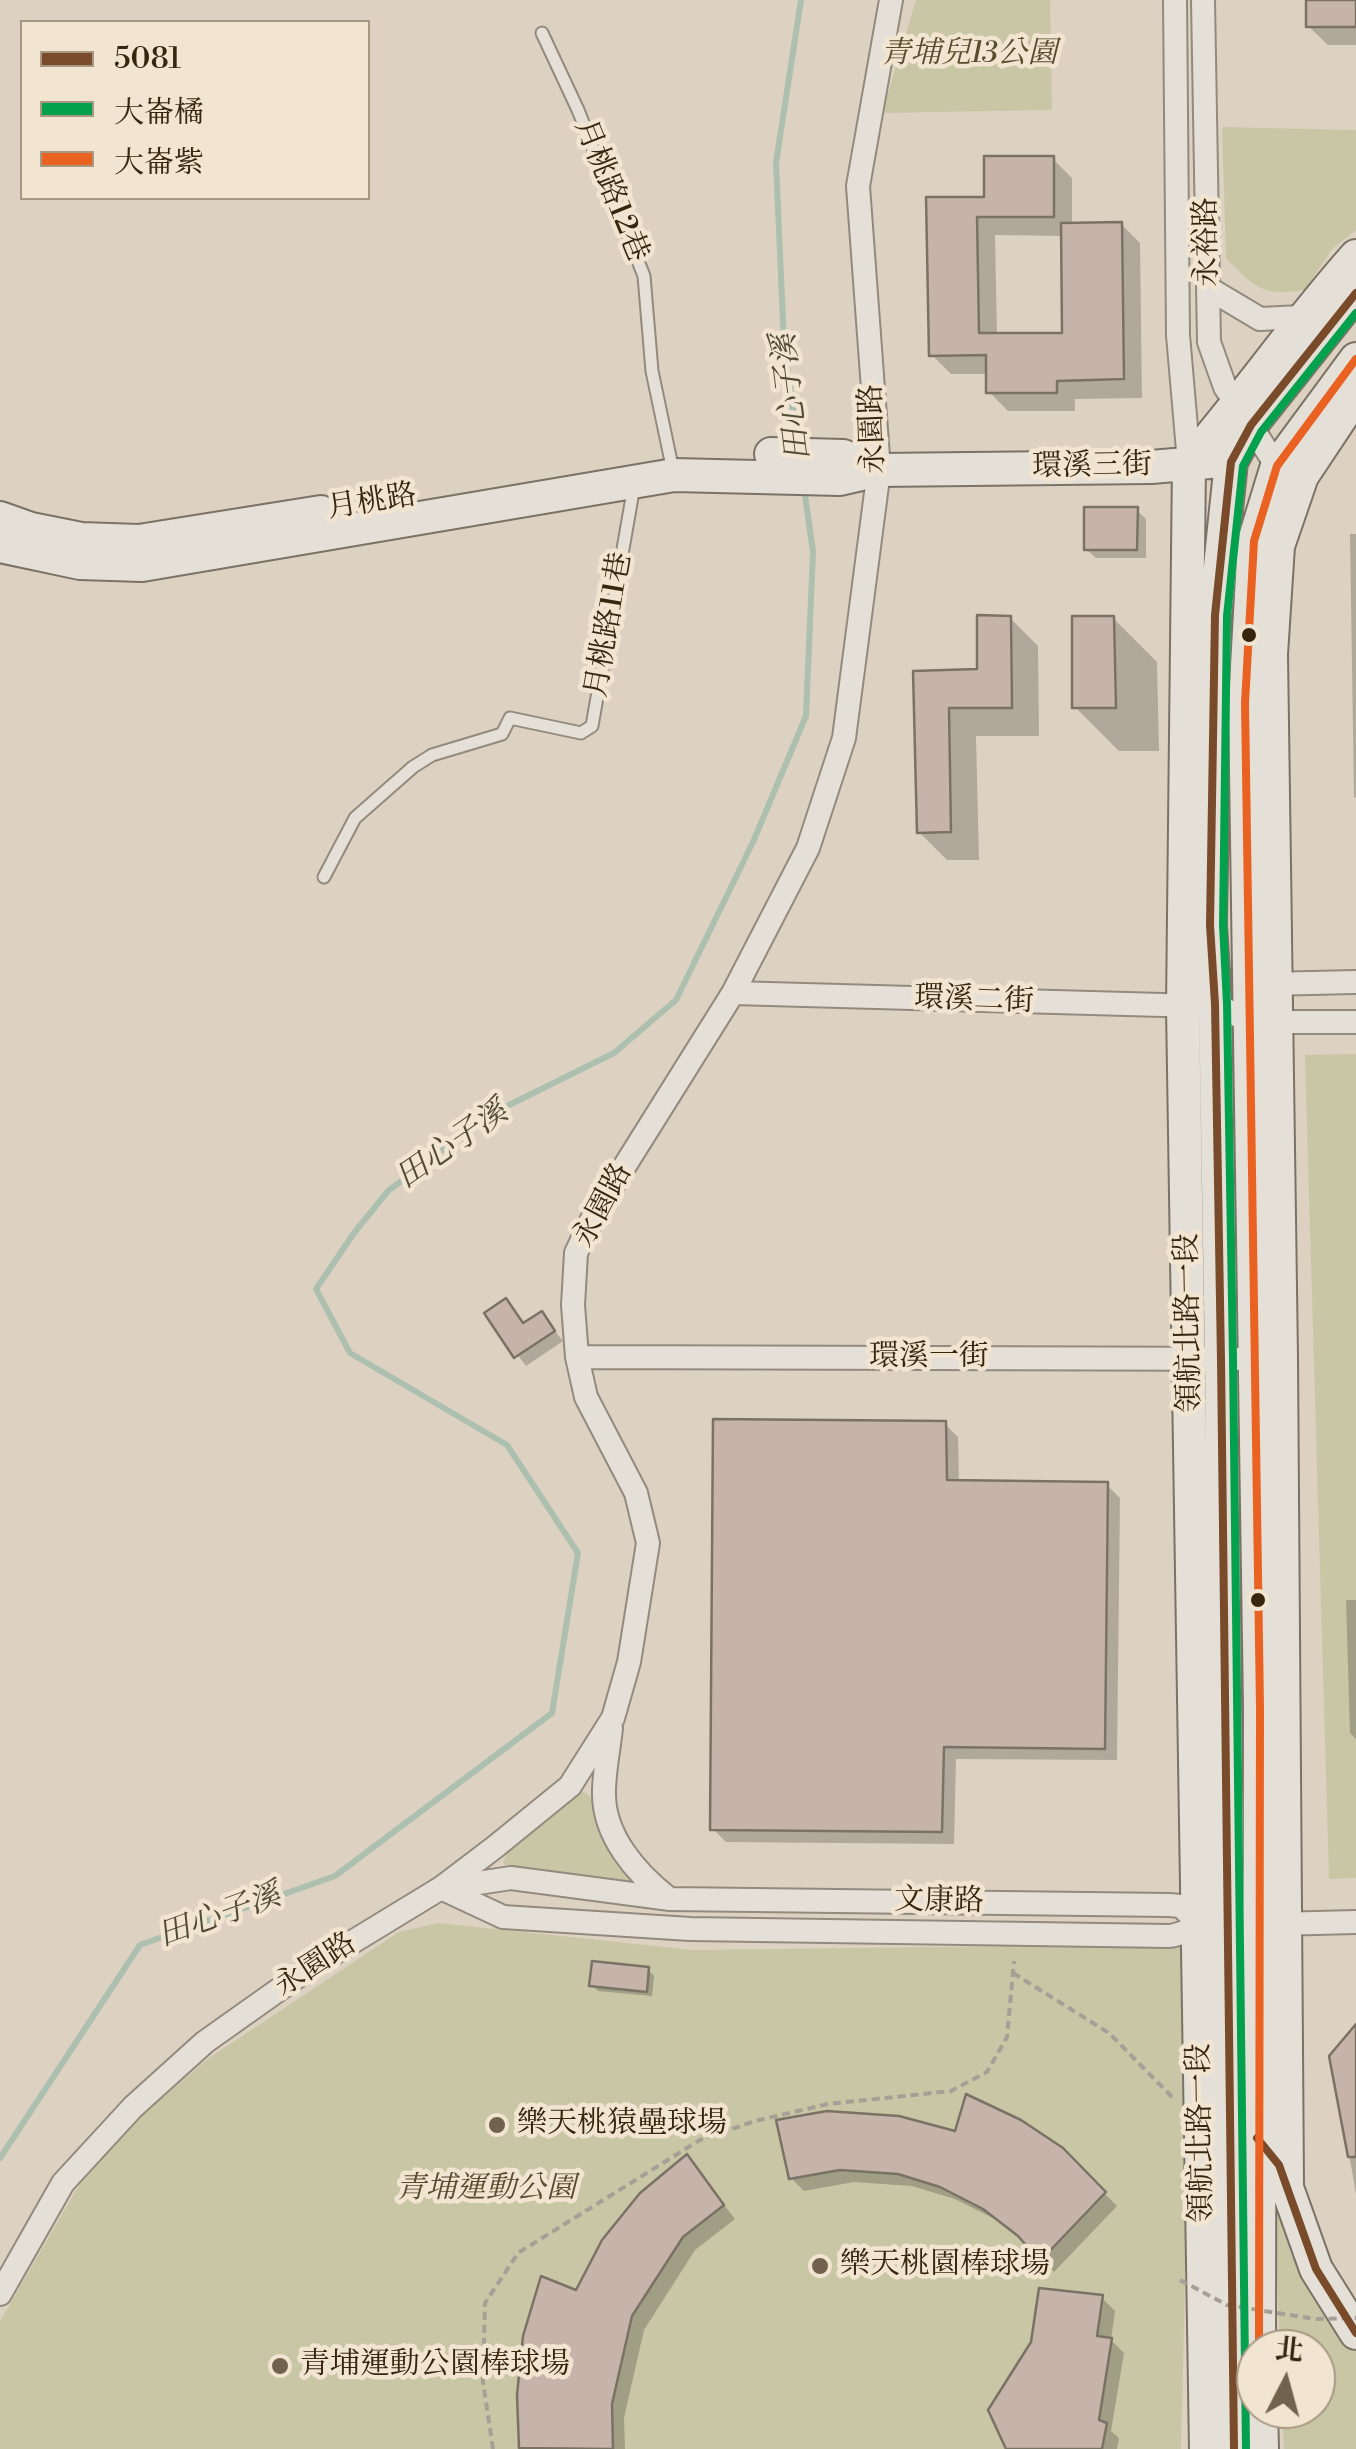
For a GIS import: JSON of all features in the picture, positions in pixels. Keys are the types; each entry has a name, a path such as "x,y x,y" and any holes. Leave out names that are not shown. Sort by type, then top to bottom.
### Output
{"street":[{"name":"永園路","path":"0,2294 63,2183 132,2107 205,2042 308,1969 441,1888 570,1786 612,1718 630,1662 648,1543 636,1493 586,1397 577,1358 573,1305 576,1253 594,1215 734,993 808,848 844,738 879,470 858,186 891,0"},
{"name":"永裕路","path":"1175,0 1178,335 1189,462"},
{"name":"永裕路","path":"1203,0 1209,342 1225,387 1290,471"},
{"name":"領航北路一段","path":"1199,1006 1210,925 1215,616 1231,462 1244,416 1302,317 1356,256"},
{"path":"1208,288 1260,319 1302,317"},
{"name":"領航北路一段","path":"1259,2329 1257,2138 1206,1359 1189,462 1244,416 1356,293"},
{"name":"領航北路一段","path":"1206,2449 1243,1924 1268,1359 1263,984 1245,703 1254,540 1356,360"},
{"name":"領航北路一段","path":"1290,471 1356,396"},
{"name":"環溪三街","path":"879,470 1151,467 1231,462 1290,471"},
{"name":"月桃路","path":"0,518 82,539 139,542 297,527 635,482 672,465"},
{"name":"月桃路","path":"0,546 80,563 142,565 297,527 672,465 879,470"},
{"path":"1199,1006 1263,984 1356,982"},
{"name":"環溪二街","path":"734,993 1199,1006"},
{"path":"1199,1006 1264,1022 1356,1022"},
{"name":"環溪一街","path":"577,1358 1268,1359"},
{"path":"612,1718 604,1796 617,1840 638,1874 670,1899 690,1929"},
{"name":"文康路","path":"441,1888 511,1878 670,1899 1169,1905 1243,1924"},
{"name":"文康路","path":"441,1888 503,1917 690,1929 1182,1936 1243,1924 1356,1922"},
{"name":"領航北路一段","path":"1243,1924 1288,2032 1287,2185"},
{"name":"領航北路一段","path":"1234,2449 1243,1924"},
{"path":"1288,2032 1257,2138 1279,2166 1316,2269 1356,2333"}],"lane":[{"name":"月桃路12巷","path":"542,33 578,110 644,276 652,371 672,465"},
{"name":"月桃路11巷","path":"324,877 355,818 432,755 502,734 510,718 581,733 592,726 635,482"}],"path":[{"path":"493,2449 484,2382 486,2304 518,2253 700,2140 755,2121 828,2104 951,2091 987,2072 1007,2037 1014,1961"},
{"path":"1013,1974 1108,2033 1178,2103"},
{"path":"1180,2280 1227,2305 1315,2319 1356,2318"}],"green space":[{"name":"青埔兒13公園","path":"916,0 1050,0 1052,110 882,113"},
{"path":"1222,127 1356,130 1356,230 1332,249 1305,290 1279,292 1260,288 1226,258"},
{"path":"1356,1054 1356,1878 1329,1879 1305,1055"},
{"path":"579,1790 588,1795 603,1815 630,1881 620,1890 512,1877 503,1862 509,1849"},
{"name":"青埔運動公園","path":"438,1923 693,1950 1177,1944 1193,1958 1181,2449 0,2449 0,2321 86,2173 125,2130 209,2058 399,1932"},
{"path":"1273,2174 1356,2349 1356,2449 1284,2449 1283,2429 1336,2429 1336,2329 1279,2329"}],"building":[{"path":"1306,0 1356,0 1356,27 1306,27"},
{"path":"984,156 1054,156 1054,217 977,217 979,333 1062,333 1061,223 1122,222 1124,379 1057,381 1057,393 986,393 986,355 929,356 926,197 984,197"},
{"path":"1084,507 1138,507 1137,550 1084,550"},
{"path":"977,615 1011,616 1012,708 949,708 951,832 917,833 913,671 977,669"},
{"path":"1072,616 1114,616 1116,708 1072,708"},
{"path":"506,1298 523,1323 542,1311 555,1331 514,1358 484,1313"},
{"path":"713,1419 946,1421 947,1480 1108,1482 1105,1749 944,1747 942,1832 710,1830"},
{"path":"592,1961 649,1967 647,1992 589,1986"},
{"path":"1356,2024 1356,2157 1348,2157 1329,2056"},
{"path":"966,2094 1021,2120 1063,2148 1106,2192 1040,2261 1018,2236 983,2209 940,2187 898,2174 840,2170 789,2179 776,2120 827,2111 899,2116 955,2131"},
{"path":"687,2154 724,2205 683,2237 632,2316 612,2404 613,2449 519,2448 517,2395 523,2336 541,2276 576,2290 602,2240 640,2193"},
{"name":"樂天桃園棒球場","path":"1039,2288 1103,2295 1097,2336 1112,2338 1099,2420 1107,2423 1102,2449 1006,2449 988,2410 1031,2342"}],"waterway":[{"name":"田心子溪","path":"798,446 784,344 776,163 801,0"},
{"name":"田心子溪","path":"0,2158 140,1945 335,1876 552,1713 578,1553 507,1445 350,1353 316,1289 388,1191 489,1115 614,1053 676,1000 753,842 806,716 813,552 804,488"}],"transit line":[{"name":"5081","path":"1234,2449 1221,1360 1215,1004 1210,925 1215,615 1231,462 1251,425 1356,293"},
{"name":"大崙橘","path":"1246,2449 1233,1360 1223,925 1227,616 1243,466 1261,432 1356,313"},
{"name":"大崙紫","path":"1259,2329 1260,1708 1245,703 1254,541 1277,466 1356,359"},
{"name":"5081","path":"1257,2138 1279,2165 1316,2269 1356,2333"}],"place":[{"name":"樂天桃猿壘球場","path":"497,2125"},
{"name":"樂天桃園棒球場","path":"820,2266"},
{"name":"青埔運動公園棒球場","path":"280,2366"}]}
